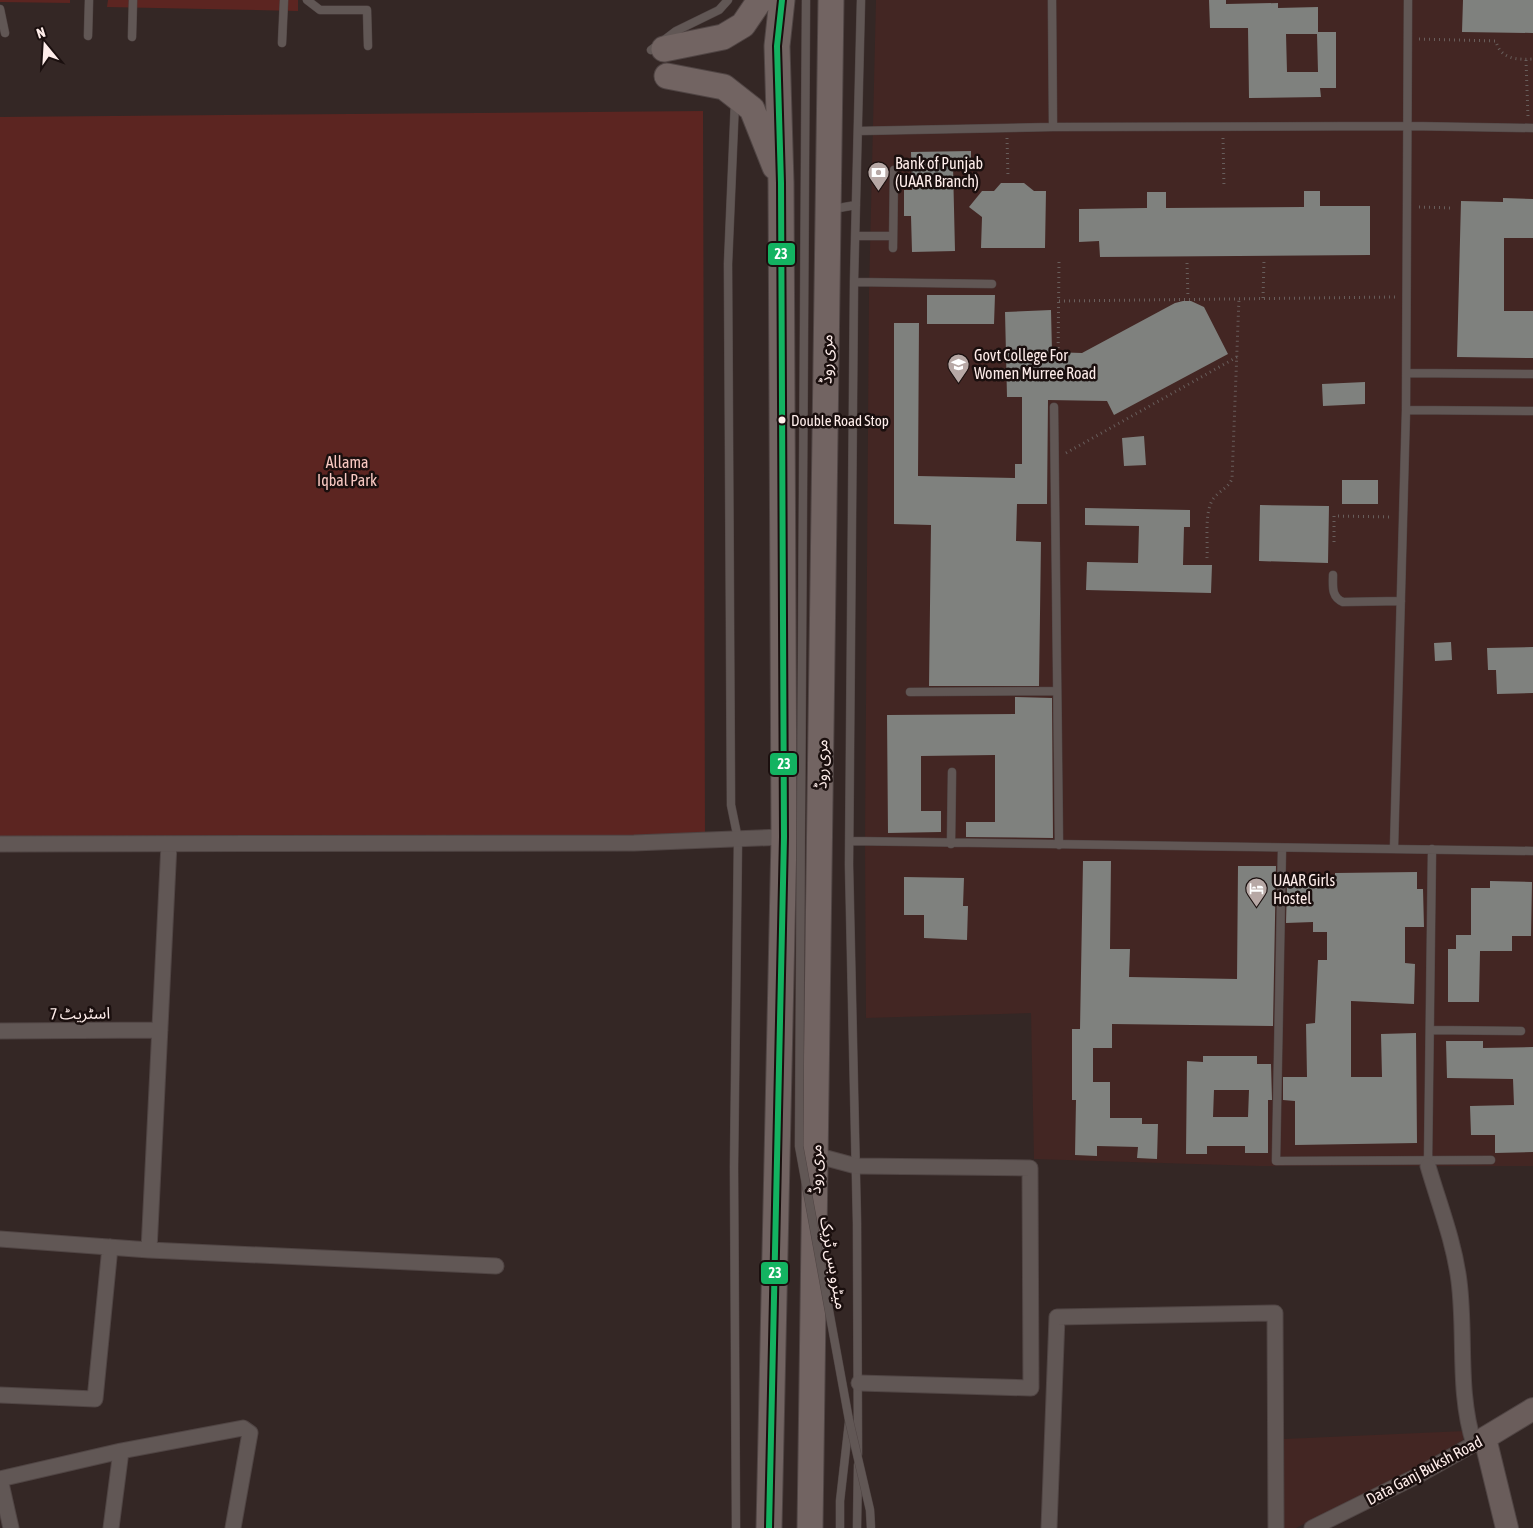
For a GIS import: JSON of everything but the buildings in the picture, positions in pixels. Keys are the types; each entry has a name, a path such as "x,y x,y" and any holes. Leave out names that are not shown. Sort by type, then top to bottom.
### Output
{"main road":[{"path":"658,49 723,36 743,25 760,0"},
{"path":"769,1528 784,837 781,183 777,46 782,0"},
{"name":"مری روڈ","path":"810,1528 831,0"},
{"path":"667,76 724,87 752,109 781,183"}],"street":[{"path":"0,844 634,843 784,837"},
{"path":"149,1250 169,844"},
{"name":"اسٹریٹ 7","path":"0,1031 160,1030"},
{"path":"816,1155 856,1166 1030,1168 1030,1388 859,1383"},
{"path":"1428,1163 1453,1247 1459,1282 1466,1419 1479,1441 1507,1528"},
{"path":"0,1239 149,1250 496,1266"},
{"path":"0,1396 95,1399 110,1247"},
{"path":"1049,1528 1057,1317 1275,1313 1276,1528"},
{"name":"Data Ganj Buksh Road","path":"1312,1528 1414,1477 1533,1409"},
{"path":"11,1528 0,1478 121,1451 248,1429 250,1433 233,1528"},
{"path":"111,1528 121,1451"}],"lane":[{"path":"88,36 89,0"},
{"path":"132,37 133,0"},
{"path":"282,43 284,0"},
{"path":"307,0 320,10 367,10 368,46"},
{"path":"658,49 676,31 719,10 728,0"},
{"name":"میٹرو بس ٹریک","path":"806,0 799,1146 849,1420 870,1510 871,1528"},
{"path":"857,1528 859,1383 850,842 854,282 861,0"},
{"path":"1052,0 1053,127"},
{"path":"1394,848 1407,373 1408,0"},
{"path":"0,9 5,33"},
{"path":"735,96 728,264 731,805 738,839 734,1167 736,1528"},
{"path":"858,131 1053,127 1409,126 1531,128"},
{"path":"893,248 894,170"},
{"path":"828,209 856,205"},
{"path":"856,236 893,236"},
{"path":"854,282 992,284"},
{"path":"1407,373 1533,374"},
{"path":"1054,407 1059,845"},
{"path":"1406,410 1533,411"},
{"path":"1333,574 1333,592 1337,599 1343,602 1401,601"},
{"path":"910,692 1057,691"},
{"path":"951,844 952,772"},
{"path":"850,842 1533,851"},
{"path":"1282,848 1276,1161 1428,1163 1491,1160"},
{"path":"1428,1163 1432,849"},
{"path":"1431,1030 1521,1031"},
{"name":"میٹرو بس ٹریک","path":"840,1528 840,1501 849,1420"}],"path":[{"path":"1408,39 1496,41 1499,49 1508,57 1533,60"},
{"path":"1526,60 1531,128"},
{"path":"1007,128 1008,177"},
{"path":"1223,128 1224,188"},
{"path":"1408,207 1453,208"},
{"path":"1058,363 1059,260"},
{"path":"1263,298 1264,260"},
{"path":"1187,262 1188,298"},
{"path":"1059,301 1188,298 1408,297"},
{"path":"1207,558 1212,501 1232,479 1239,298"},
{"path":"1055,459 1237,357"},
{"path":"1334,542 1334,516 1404,518"}],"shaded area":[{"path":"876,0 1533,0 1533,1166 1259,1166 1034,1159 1031,1013 866,1018 865,842 869,292"},
{"path":"1465,1431 1463,1440 1407,1473 1296,1528 1284,1528 1284,1439"}],"green space":[{"path":"0,0 70,0 70,3 0,2"},
{"path":"108,0 298,0 298,11 107,7"},
{"name":"Allama Iqbal Park","path":"703,111 705,840 0,843 0,117"}],"transit line":[{"name":"23","path":"769,1528 784,837 781,183 777,46 782,0"}],"place":[{"name":"Bank of Punjab (UAAR Branch)","path":"879,191"},
{"name":"Govt College For Women Murree Road","path":"958,383"},
{"name":"Double Road Stop","path":"782,420"},
{"name":"UAAR Girls Hostel","path":"1257,908"}]}
